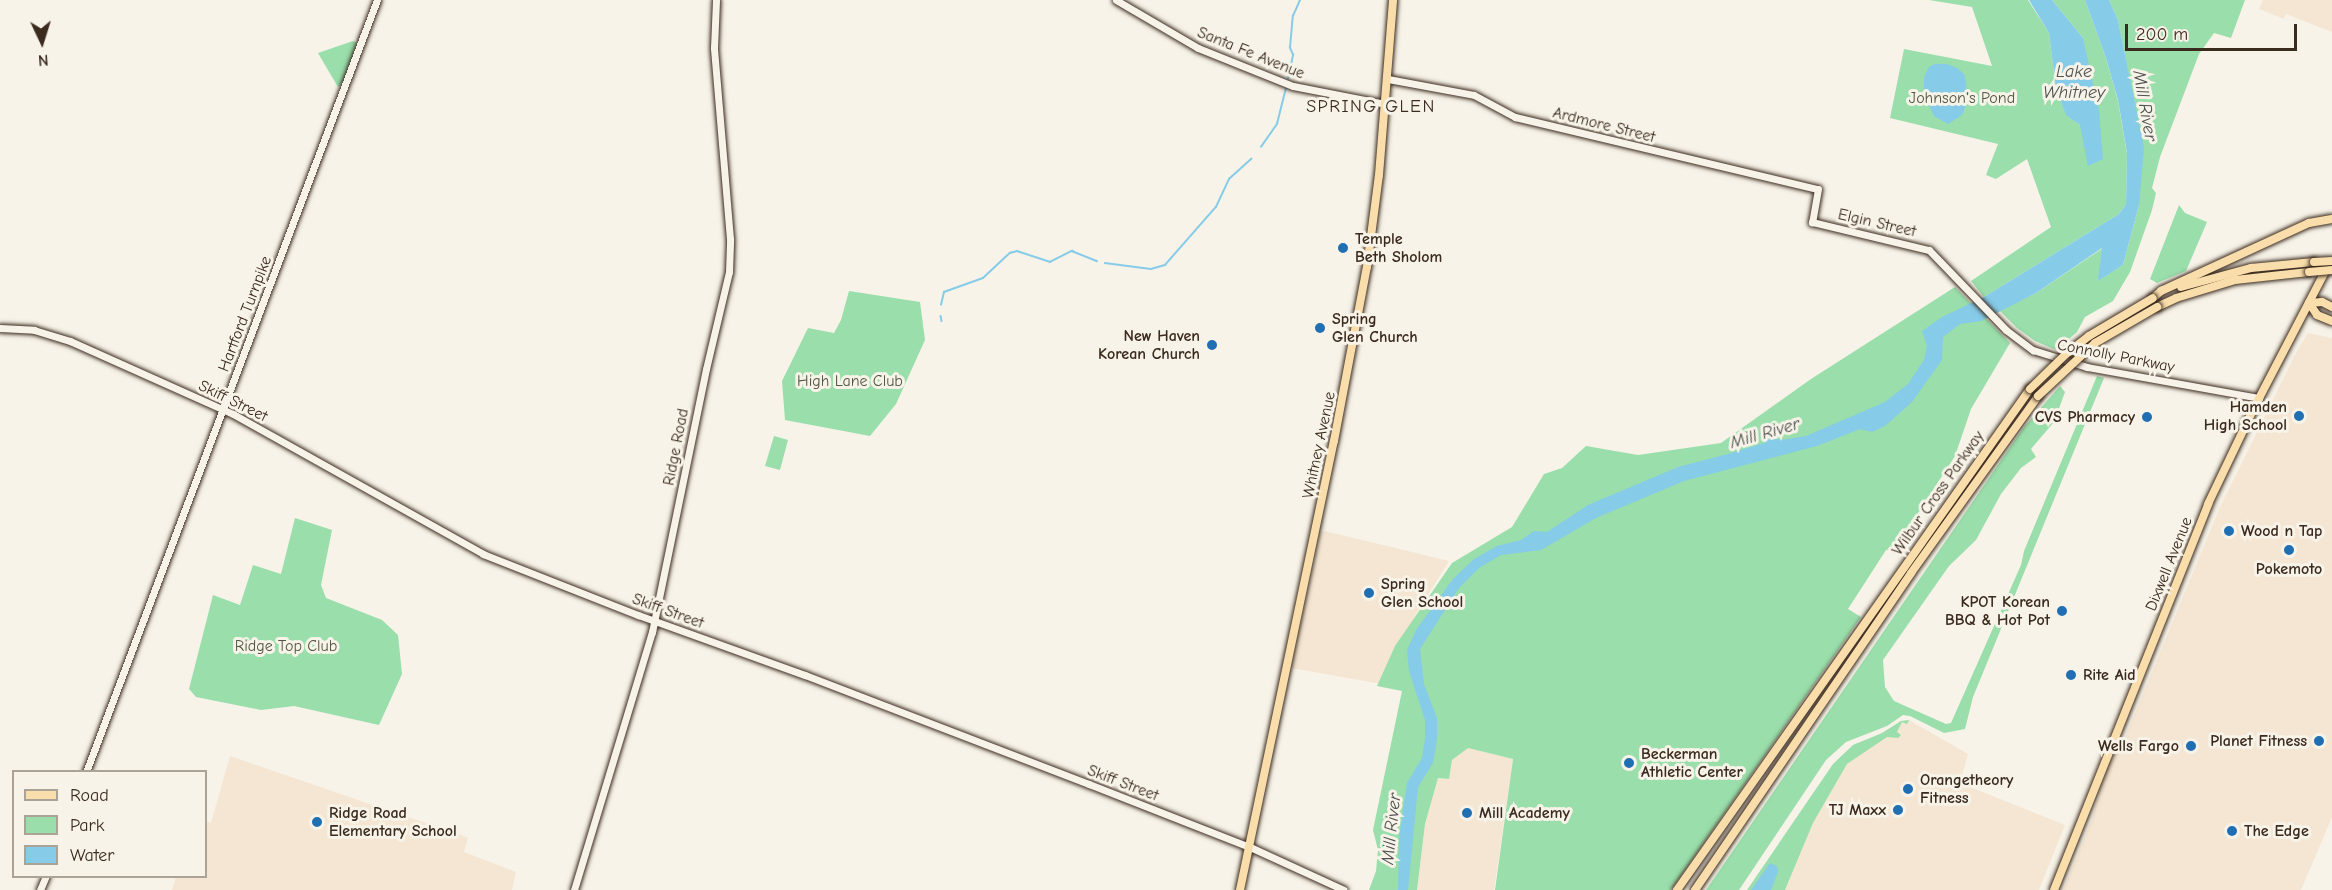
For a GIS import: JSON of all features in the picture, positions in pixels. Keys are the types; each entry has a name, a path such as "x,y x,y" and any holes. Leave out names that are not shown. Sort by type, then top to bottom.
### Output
{"highway":[{"path":"2153,298 2161,291 2309,223 2332,219"},
{"name":"Wilbur Cross Parkway","path":"1677,890 2030,389 2066,354 2089,336 2153,298 2220,275 2251,268 2332,259"},
{"name":"Wilbur Cross Parkway","path":"1695,890 1917,563 2038,396 2095,344 2176,298 2235,280 2332,270"},
{"path":"2332,307 2322,302 2309,303 2317,315 2332,321"}],"main road":[{"name":"Hartford Turnpike","path":"86,770 377,0"},
{"name":"Ridge Road","path":"574,890 655,621 706,369 729,272 730,239 714,48 716,0"},
{"name":"Santa Fe Avenue","path":"1116,0 1198,48 1293,86 1386,104"},
{"name":"Whitney Avenue","path":"1240,890 1334,441 1367,267 1386,104 1393,0"},
{"name":"Ardmore Street","path":"1388,79 1474,95 1515,117 1818,189 1812,222"},
{"name":"Elgin Street","path":"1812,222 1921,247 1934,254"},
{"name":"Connolly Parkway","path":"1934,254 2018,340 2056,359 2259,398"},
{"name":"Dixwell Avenue","path":"2054,890 2191,542 2259,398 2332,259"},
{"name":"Skiff Street","path":"0,328 26,328 70,341 222,409 463,544 655,621 805,675 1250,847 1344,890"}],"shaded area":[{"path":"2263,0 2332,0 2332,32 2286,14 2284,19 2259,9"},
{"path":"2308,333 2332,338 2332,817 2301,890 2063,890 2092,819 2111,748 2120,750 2220,507"},
{"name":"Spring Glen School","path":"1325,531 1449,561 1413,619 1393,686 1291,668 1321,533"},
{"path":"1909,720 1968,754 1960,783 2065,825 2039,890 1785,890 1813,823 1847,764 1887,736 1898,723"},
{"name":"Mill Academy","path":"1468,748 1513,759 1494,890 1417,890 1425,824 1438,778 1449,779 1452,760"},
{"name":"Ridge Road Elementary School","path":"230,756 450,831 457,830 456,833 468,838 464,852 516,872 512,890 172,890 176,878 207,878 207,821 211,823"}],"green space":[{"path":"1929,0 2028,0 2049,33 2056,89 2066,114 2080,125 2083,38 2052,0 2085,0 2106,58 2118,101 2127,154 2126,204 2119,214 1984,297 1971,281 2051,227 2027,159 1996,179 1986,175 1998,144 1890,118 1904,49 1992,66 1972,7"},
{"path":"2109,0 2245,0 2231,38 2214,33 2199,54 2160,157 2152,188 2156,193 2152,210 2130,272 2113,301 2085,317 2077,332 2056,350 2035,341 2017,328 1999,310 2036,293 2103,248 2099,280 2123,265 2139,205 2130,81 2118,20"},
{"path":"353,41 357,43 343,83 338,87 318,53"},
{"path":"2179,205 2185,213 2207,222 2186,271 2157,283 2150,279"},
{"name":"Beckerman Athletic Center","path":"1955,287 2010,343 1971,409 1955,456 1895,549 1886,550 1848,609 1861,617 1671,890 1495,890 1513,759 1468,748 1452,760 1449,779 1438,778 1425,824 1417,890 1369,890 1376,871 1378,850 1373,830 1402,691 1377,686 1395,646 1452,563 1512,527 1544,474 1562,468 1586,446 1638,455 1721,443 1811,379"},
{"name":"High Lane Club","path":"849,291 920,302 925,340 896,404 870,436 785,420 782,381 808,328 834,333 841,320"},
{"path":"2097,376 2104,378 1973,697 1965,729 1944,733 1910,716 1903,715 1887,726 1846,742 1826,760 1739,890 1706,890 2024,427 2060,386 2065,392 2054,422 2031,449 2036,457 2021,468 2001,494 1976,540 1949,566 1883,660 1885,687 1894,701 1946,724 1951,723 2021,565 2024,551"},
{"path":"774,436 788,440 780,470 765,466"},
{"name":"Ridge Top Club","path":"295,518 332,530 321,585 326,598 382,620 398,635 402,674 379,725 294,706 261,710 196,697 189,689 213,595 240,605 253,565 281,574"},
{"path":"1909,720 1907,724 1902,722 1897,732 1901,735 1898,738 1887,737 1847,764 1813,823 1785,890 1747,890 1833,764 1853,745 1882,733 1901,721"}],"water":[{"name":"Lake Whitney","path":"2029,0 2052,0 2083,38 2099,110 2103,159 2088,166 2080,125 2066,115 2056,89 2049,33"},
{"path":"2085,0 2109,0 2118,20 2144,148 2139,205 2123,265 2098,281 2102,248 2036,293 1981,321 1960,324 1943,337 1942,360 1912,402 1885,426 1872,432 1860,429 1817,446 1684,481 1596,518 1541,550 1501,555 1479,568 1459,588 1420,649 1424,684 1437,718 1437,739 1433,763 1418,787 1408,890 1398,890 1399,838 1407,783 1422,758 1425,739 1425,720 1409,671 1407,650 1416,630 1453,579 1474,559 1497,546 1521,540 1534,531 1547,532 1588,505 1678,467 1764,443 1772,437 1781,440 1806,436 1885,402 1908,384 1924,360 1927,346 1922,331 1942,317 1984,297 2119,214 2126,204 2127,153 2118,100"},
{"name":"Johnson's Pond","path":"1934,64 1947,64 1957,68 1964,74 1966,82 1967,103 1962,115 1948,124 1934,116 1924,95 1924,77 1929,67"},
{"path":"1770,863 1777,866 1778,872 1771,890 1751,890"}],"waterway":[{"path":"1288,79 1293,55 1290,48 1293,16 1300,0"},
{"path":"1261,147 1277,124 1286,89"},
{"path":"1105,263 1151,269 1165,265 1216,207 1229,179 1251,159"},
{"path":"941,305 944,292 983,278 1010,253 1017,251 1050,262 1072,251 1097,261"},
{"path":"941,316 942,321"}],"place":[{"name":"Temple Beth Sholom","path":"1343,248"},
{"name":"Spring Glen Church","path":"1320,328"},
{"name":"New Haven Korean Church","path":"1212,345"},
{"name":"Hamden High School","path":"2299,416"},
{"name":"CVS Pharmacy","path":"2147,417"},
{"name":"Wood n Tap","path":"2229,531"},
{"name":"Pokemoto","path":"2289,550"},
{"name":"Spring Glen School","path":"1369,593"},
{"name":"KPOT Korean BBQ & Hot Pot","path":"2062,611"},
{"name":"Rite Aid","path":"2071,675"},
{"name":"Planet Fitness","path":"2319,741"},
{"name":"Wells Fargo","path":"2191,746"},
{"name":"Beckerman Athletic Center","path":"1629,763"},
{"name":"Orangetheory Fitness","path":"1908,789"},
{"name":"TJ Maxx","path":"1898,810"},
{"name":"Mill Academy","path":"1467,813"},
{"name":"Ridge Road Elementary School","path":"317,822"},
{"name":"The Edge","path":"2232,831"}],"district":[{"name":"SPRING GLEN","path":"1371,107"}],"water label":[{"name":"Mill River","path":"2144,106"},
{"name":"Mill River","path":"1765,434"},
{"name":"Mill River","path":"1392,829"}]}
